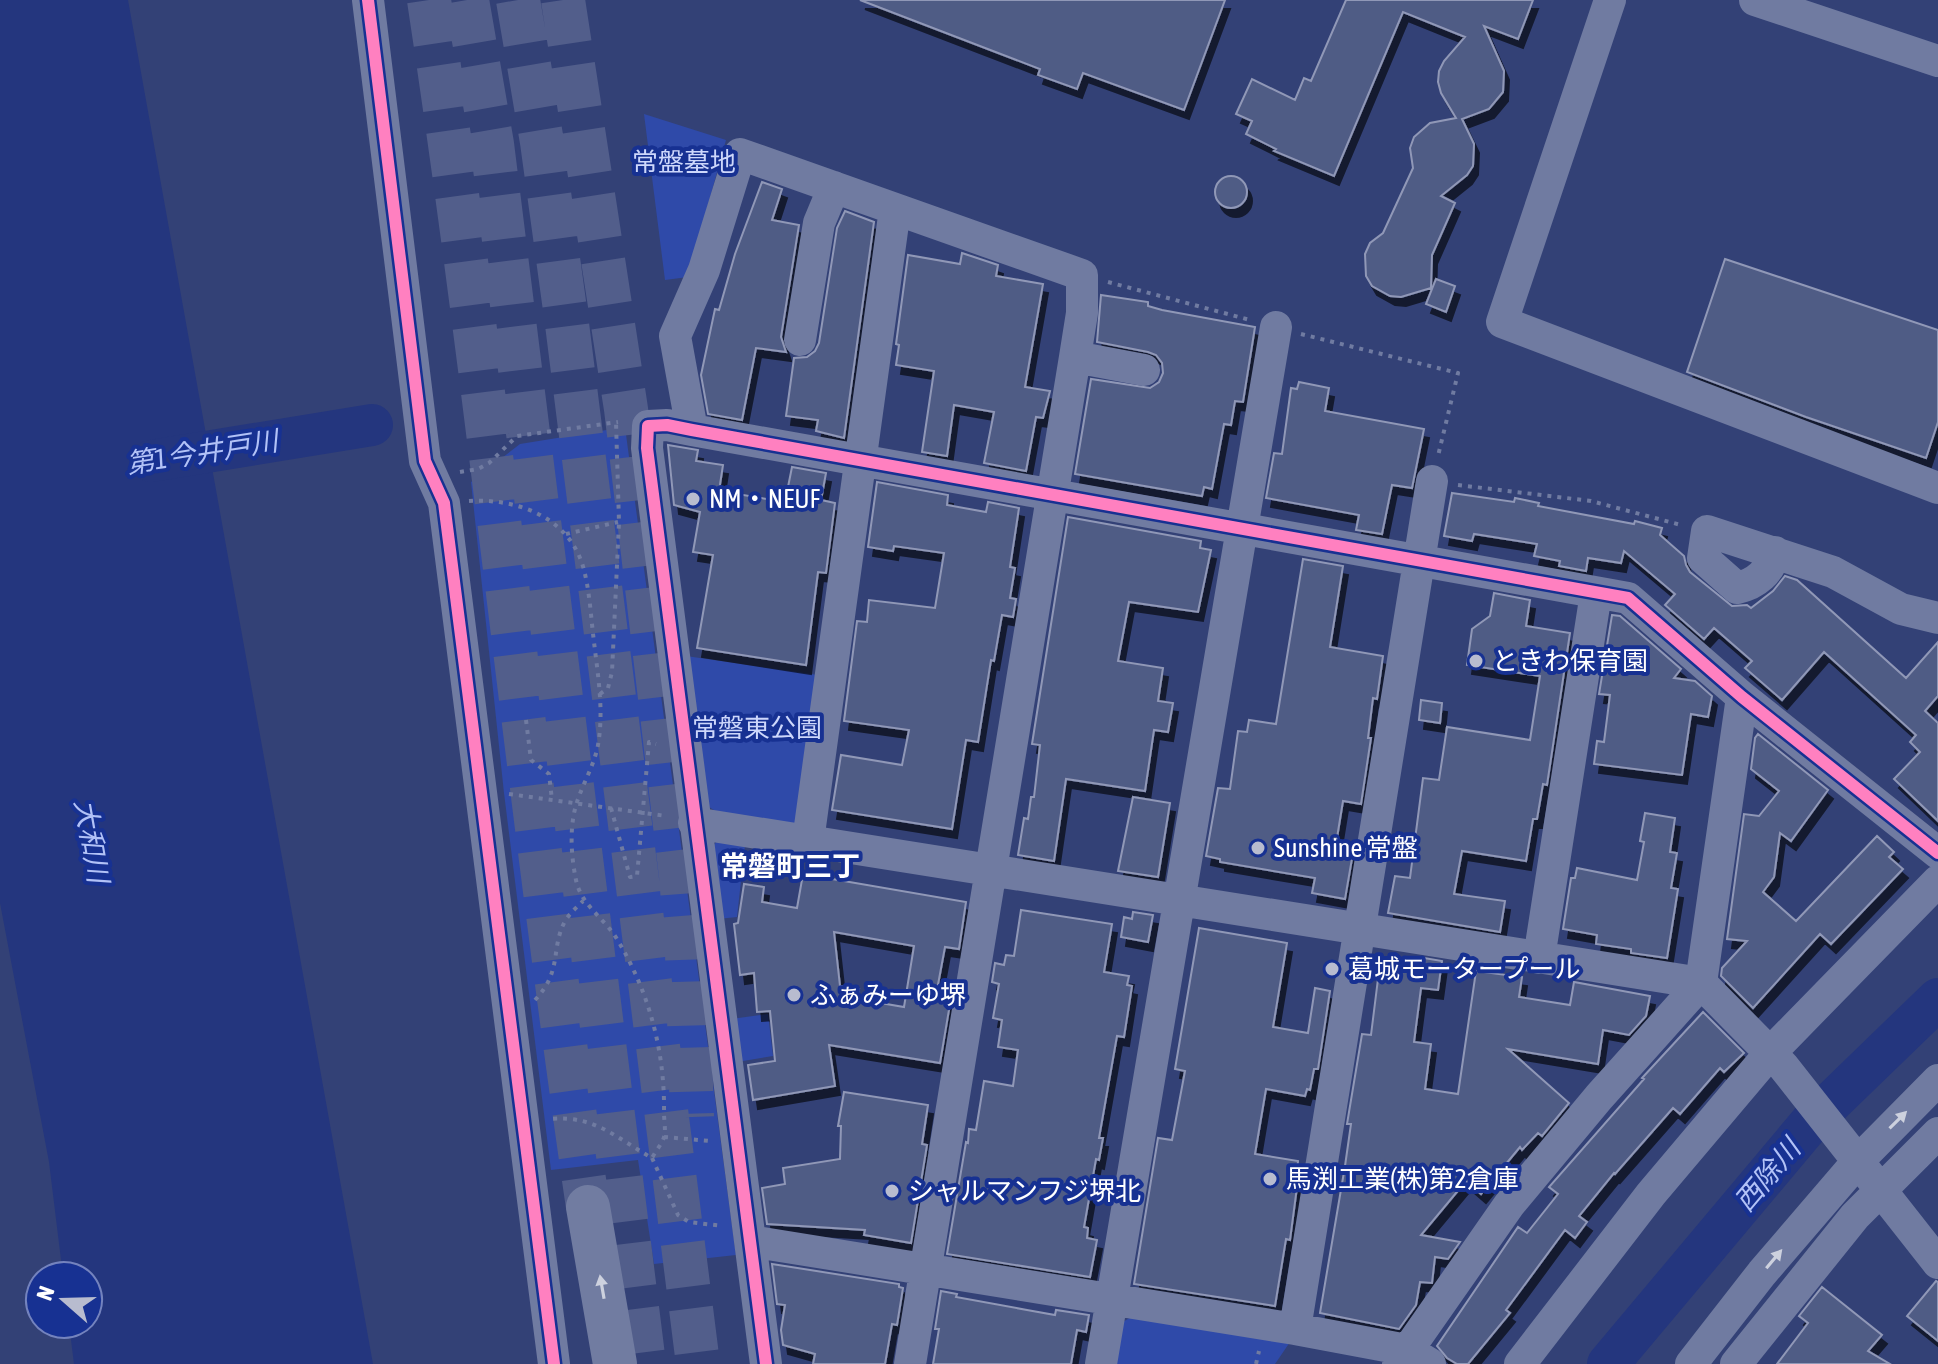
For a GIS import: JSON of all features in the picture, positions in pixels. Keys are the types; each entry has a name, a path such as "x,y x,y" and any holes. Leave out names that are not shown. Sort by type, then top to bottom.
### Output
{"highway":[{"path":"588,1207 615,1364"}],"street":[{"path":"368,0 425,461 439,490 482,791 554,1364"},
{"path":"1610,0 1502,322 1938,488"},
{"path":"1755,0 1938,61"},
{"path":"692,430 675,336 704,270 740,154 1082,275 1082,313 910,1364"},
{"path":"800,340 819,223 834,187"},
{"path":"808,841 895,209"},
{"path":"1101,1364 1276,327"},
{"path":"1075,357 1144,370"},
{"path":"766,1364 737,1233 683,820 647,448 648,426 667,425 1628,598 1742,697 1938,853"},
{"path":"1295,1329 1432,481"},
{"path":"1775,552 1772,563 1753,585 1737,588 1703,558 1707,531 1775,552 1833,572 1901,609 1938,618"},
{"path":"1539,958 1596,593"},
{"path":"737,1233 926,1269 1295,1329 1412,1359 1509,1205 1599,1097 1701,983 1742,697"},
{"path":"683,820 1701,983 1776,1059 1853,1152 1938,1263"},
{"path":"1520,1364 1651,1194 1938,881"},
{"path":"1691,1364 1853,1152 1938,1080"},
{"path":"1704,1364 1726,1346 1819,1245 1882,1191 1938,1133"},
{"path":"1736,1364 1855,1216"}],"path":[{"path":"1082,275 1458,373 1432,481 1591,501 1707,531"},
{"path":"600,694 608,688 612,672 619,522 616,422"},
{"path":"439,490 489,463 517,436 616,422 648,426"},
{"path":"439,490 477,501 514,504 547,518 566,534 584,569 601,715 598,746 576,803 571,834 576,881 583,901 615,936 637,975 661,1054 664,1137 652,1158"},
{"path":"566,534 586,527 619,522"},
{"path":"526,720 531,760 549,774 552,800"},
{"path":"611,808 630,877 637,876 649,742 655,742 659,757"},
{"path":"482,791 683,820"},
{"path":"509,1005 534,1001 550,981 556,966 560,933 567,918 583,901"},
{"path":"525,1122 564,1118 587,1120 608,1130 652,1158 678,1215 689,1222 737,1233"},
{"path":"664,1137 716,1142"}],"green space":[{"name":"常盤墓地","path":"644,114 726,140 688,277 665,280"},
{"path":"625,427 736,1255 654,1264 638,1160 551,1170 504,793 471,482 520,444"},
{"name":"常磐東公園","path":"686,656 825,676 797,825 717,812 706,805"},
{"path":"717,841 745,845 737,917 718,919 709,851"},
{"path":"768,1014 773,1056 737,1062 731,1019"},
{"path":"1133,1316 1290,1342 1275,1364 1114,1364 1121,1323"}],"water":[{"name":"大和川","path":"0,0 128,0 373,1364 74,1364 71,1340 104,1340 104,1260 61,1260 49,1162 0,903"}],"building":[{"path":"860,0 1225,0 1184,110 1083,73 1077,89 1038,75 1040,69"},
{"path":"1346,0 1533,0 1518,39 1484,26 1504,71 1503,92 1489,109 1462,119 1474,144 1473,166 1467,175 1441,196 1455,203 1432,255 1431,288 1401,297 1390,296 1372,286 1366,276 1365,254 1370,243 1383,233 1413,168 1410,148 1414,137 1430,123 1456,118 1441,93 1439,71 1465,37 1403,12 1334,176 1274,151 1276,149 1246,134 1252,121 1236,114 1252,79 1295,100 1304,78 1311,81"},
{"path":"1231,176 1242,181 1247,192 1242,203 1231,208 1220,203 1215,192 1220,181"},
{"path":"762,182 782,189 772,220 799,225 781,337 786,352 756,348 742,420 708,414 701,375 715,309 719,310 735,254"},
{"path":"845,211 874,222 844,438 816,431 818,420 786,416 794,358 807,357 819,343 837,228"},
{"path":"962,253 998,265 996,276 1043,284 1025,387 1050,391 1043,418 1036,417 1026,471 984,463 994,412 954,405 947,456 922,452 934,371 896,365 908,255 960,264"},
{"path":"1725,259 1938,330 1938,422 1926,458 1687,372"},
{"path":"1436,279 1455,286 1446,312 1426,304"},
{"path":"1101,295 1148,302 1148,306 1162,310 1255,327 1243,402 1235,401 1231,425 1224,424 1212,489 1204,487 1202,496 1075,474 1091,379 1150,388 1159,382 1163,373 1162,363 1156,355 1097,342"},
{"path":"1299,382 1329,388 1325,411 1424,429 1412,488 1392,485 1382,534 1356,530 1359,515 1266,498 1274,453 1282,454 1291,388 1297,389"},
{"path":"668,445 698,450 696,461 723,465 719,491 785,502 792,467 826,473 821,500 835,503 826,573 818,572 806,665 697,648 713,555 693,552 700,512 674,505"},
{"path":"877,482 948,495 947,505 986,512 988,502 1019,508 1010,567 1015,568 1010,598 1016,599 1013,617 1002,615 994,661 991,660 978,742 966,740 952,829 832,810 841,755 902,765 909,730 844,721 857,621 867,622 869,600 935,608 944,553 894,546 893,551 868,547"},
{"path":"1452,493 1514,502 1515,498 1539,503 1538,506 1662,528 1660,535 1684,556 1690,572 1732,606 1747,605 1751,608 1773,591 1785,576 1797,580 1906,678 1938,642 1938,696 1925,711 1938,723 1938,821 1894,779 1920,752 1910,742 1916,735 1824,652 1782,700 1745,668 1752,661 1714,628 1704,639 1665,605 1675,594 1624,551 1621,563 1588,558 1586,571 1559,566 1560,561 1534,556 1537,544 1474,534 1472,541 1444,536"},
{"path":"1068,517 1201,541 1200,548 1211,550 1198,612 1129,602 1118,661 1163,668 1158,701 1173,703 1168,732 1154,730 1145,791 1066,779 1054,861 1018,855 1024,818 1028,819 1031,797 1034,797 1040,745 1032,744"},
{"path":"1303,559 1343,566 1330,647 1383,656 1377,699 1373,698 1368,738 1371,738 1361,804 1343,801 1336,844 1354,847 1345,899 1312,893 1315,878 1220,862 1220,859 1206,856 1218,788 1230,789 1238,731 1247,732 1249,720 1276,724"},
{"path":"1494,593 1530,600 1526,626 1570,633 1547,785 1543,784 1537,819 1533,819 1526,861 1462,851 1454,894 1505,901 1500,932 1388,913 1395,876 1410,878 1423,778 1439,780 1447,727 1530,740 1540,676 1467,665 1472,629 1490,616"},
{"path":"1612,615 1620,616 1681,669 1674,678 1695,681 1712,696 1708,717 1691,714 1682,775 1594,764 1597,741 1604,742 1610,695 1599,694"},
{"path":"1421,700 1442,703 1440,723 1419,720"},
{"path":"1758,734 1828,790 1791,841 1780,833 1774,877 1763,892 1796,921 1877,836 1894,852 1889,857 1903,869 1831,944 1820,934 1753,1008 1721,976 1722,968 1747,941 1727,939 1744,814 1759,816 1779,791 1751,769"},
{"path":"1133,797 1170,803 1158,877 1118,871"},
{"path":"1645,813 1675,818 1670,852 1677,853 1671,888 1678,889 1667,958 1596,944 1597,935 1563,929 1571,878 1575,878 1577,868 1637,880 1644,842 1640,841"},
{"path":"803,874 966,902 959,949 945,947 937,990 952,992 940,1063 829,1045 835,1086 753,1100 748,1065 775,1061 770,1011 757,1012 754,973 740,975 734,924 738,923 744,884 764,887 762,902 797,908","holes":["834,932 914,946 904,1007 857,999 859,989 840,986"]},
{"path":"1021,910 1112,924 1104,972 1129,976 1127,985 1132,986 1124,1037 1117,1036 1099,1138 1103,1138 1099,1160 1096,1159 1084,1227 1088,1228 1087,1238 1097,1240 1090,1277 947,1254 966,1142 969,1129 976,1130 984,1081 1013,1086 1018,1050 998,1047 1002,1020 993,1018 999,984 992,982 995,963 1004,965 1006,955 1014,956"},
{"path":"1133,912 1153,915 1148,942 1121,937 1124,917 1132,919"},
{"path":"1199,928 1287,943 1273,1027 1308,1033 1315,988 1330,991 1318,1069 1314,1069 1310,1090 1307,1089 1305,1096 1266,1089 1255,1154 1298,1161 1299,1172 1290,1240 1286,1239 1275,1306 1134,1284 1158,1138 1172,1140 1185,1071 1175,1069"},
{"path":"1424,958 1442,961 1438,990 1421,988 1414,1042 1431,1044 1425,1089 1458,1094 1476,971 1522,977 1519,997 1570,1005 1574,982 1650,996 1646,1016 1629,1035 1603,1030 1598,1064 1508,1049 1569,1103 1542,1136 1538,1133 1522,1150 1520,1147 1481,1194 1466,1181 1421,1235 1460,1242 1448,1259 1435,1257 1432,1283 1420,1282 1416,1305 1399,1329 1320,1313 1345,1166 1351,1124 1347,1124 1362,1034 1371,1035 1380,963 1422,969"},
{"path":"1703,1012 1744,1053 1724,1072 1720,1068 1680,1114 1673,1108 1614,1173 1579,1216 1587,1222 1575,1238 1565,1230 1506,1310 1510,1313 1468,1364 1457,1364 1447,1358 1437,1346 1518,1227 1527,1233 1558,1194 1549,1187"},
{"path":"844,1092 928,1105 922,1144 927,1145 911,1243 864,1235 865,1230 767,1224 762,1188 785,1184 783,1168 840,1159 841,1126 838,1126"},
{"path":"772,1264 899,1284 903,1288 897,1325 892,1324 885,1364 813,1364 815,1354 783,1345 781,1330 785,1305 777,1304"},
{"path":"1938,1282 1938,1341 1907,1316"},
{"path":"1822,1287 1882,1335 1868,1351 1890,1364 1777,1364 1808,1323 1799,1316"},
{"path":"941,1291 957,1294 956,1297 1055,1315 1056,1310 1089,1315 1086,1332 1077,1330 1071,1364 933,1364"}],"waterway":[{"name":"第1今井戸川","path":"151,461 372,425"},
{"name":"西除川","path":"1608,1364 1812,1121 1938,999"}],"tunnel":[{"path":"429,0 588,1207"},
{"path":"467,0 492,144 644,1364"},
{"path":"518,0 542,142 567,324 698,1364"},
{"path":"563,0 626,409 681,876 687,953 692,1117"}],"cycle path":[{"path":"368,0 425,461 444,503 554,1364"},
{"path":"766,1364 647,448 648,426 667,425 1628,598 1742,697 1938,853"}],"place":[{"name":"NM・NEUF","path":"693,499"},
{"name":"ときわ保育園","path":"1476,661"},
{"name":"Sunshine 常盤","path":"1258,848"},
{"name":"葛城モータープール","path":"1332,969"},
{"name":"ふぁみーゆ堺","path":"794,995"},
{"name":"馬渕工業(株)第2倉庫","path":"1270,1179"},
{"name":"シャルマンフジ堺北","path":"892,1191"}],"district":[{"name":"常磐町三丁","path":"790,866"}]}
